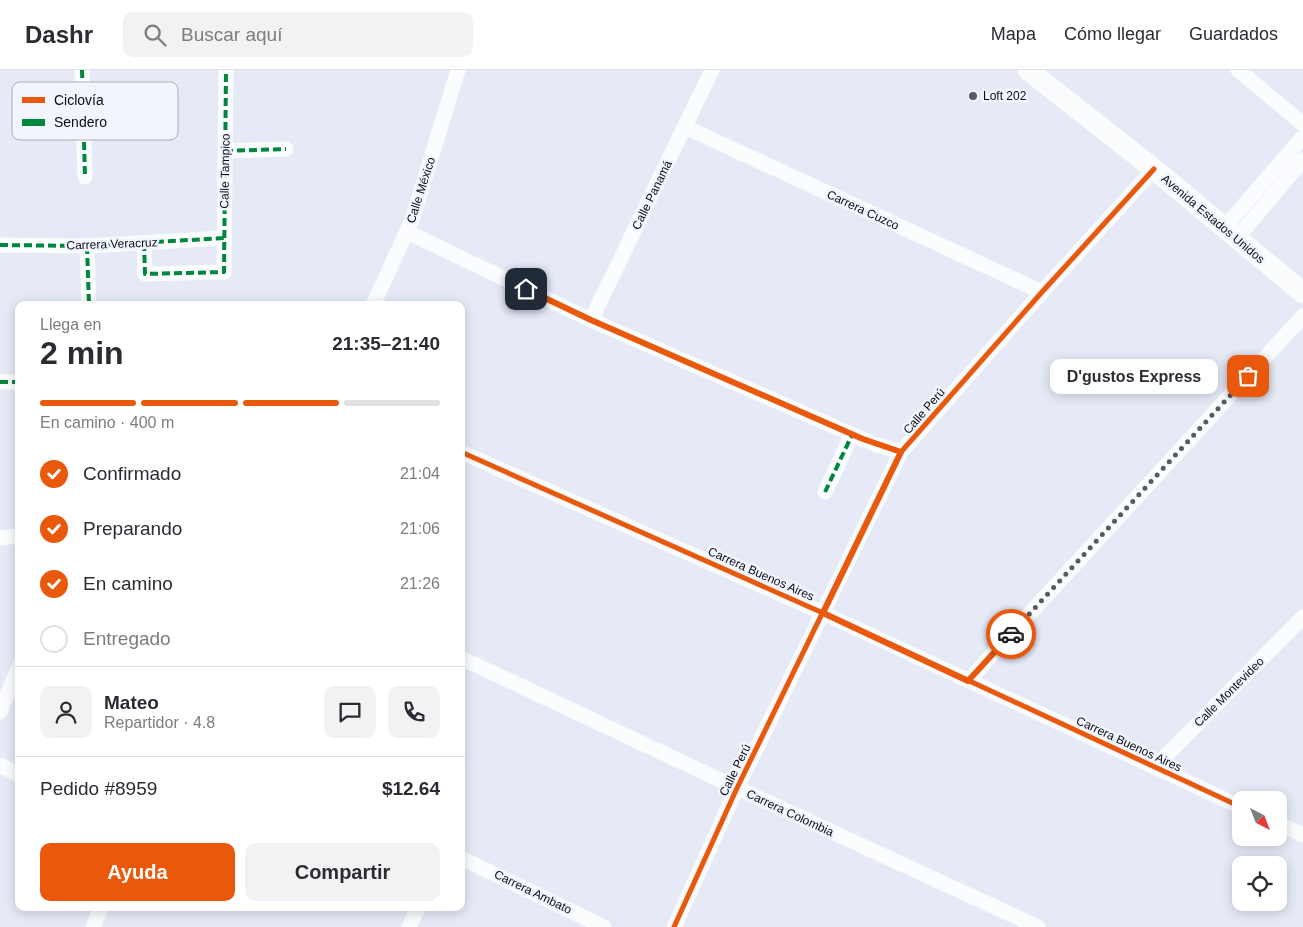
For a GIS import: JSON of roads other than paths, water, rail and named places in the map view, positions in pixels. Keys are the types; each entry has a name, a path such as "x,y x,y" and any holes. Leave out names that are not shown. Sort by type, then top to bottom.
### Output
{"street":[{"name":"Calle Tampico","path":"144,243 144,274 224,272 226,70"},
{"name":"Calle México","path":"375,301 407,232 458,70"},
{"name":"Calle Panamá","path":"591,320 712,70"},
{"name":"Avenida Estados Unidos","path":"1028,70 1154,169 1303,293"},
{"path":"1238,70 1303,124"},
{"name":"Carrera Cuzco","path":"685,127 1042,292"},
{"path":"1230,234 1303,137"},
{"path":"84,140 85,177"},
{"path":"225,151 286,148"},
{"path":"1230,234 1303,160"},
{"name":"Calle Perú","path":"674,927 737,788 901,452 1042,292 1154,169"},
{"path":"407,232 591,320 874,444 901,452"},
{"name":"Carrera Veracruz","path":"0,245 87,246 224,238"},
{"path":"87,246 89,301"},
{"path":"968,681 1303,316"},
{"path":"0,382 15,382"},
{"path":"826,492 852,434"},
{"name":"Carrera Buenos Aires","path":"465,454 823,613 1232,803"},
{"path":"0,538 15,536"},
{"name":"Calle Montevideo","path":"1155,767 1303,617"},
{"name":"Carrera Colombia","path":"465,660 1038,927"},
{"path":"0,712 15,676"},
{"path":"0,765 15,773"},
{"path":"1288,828 1303,835"},
{"name":"Carrera Ambato","path":"465,860 604,927"},
{"path":"93,927 100,911"},
{"path":"410,927 417,911"}],"place":[{"name":"Loft 202","path":"973,96"},
{"name":"D'gustos Express","path":"1248,376"}]}
